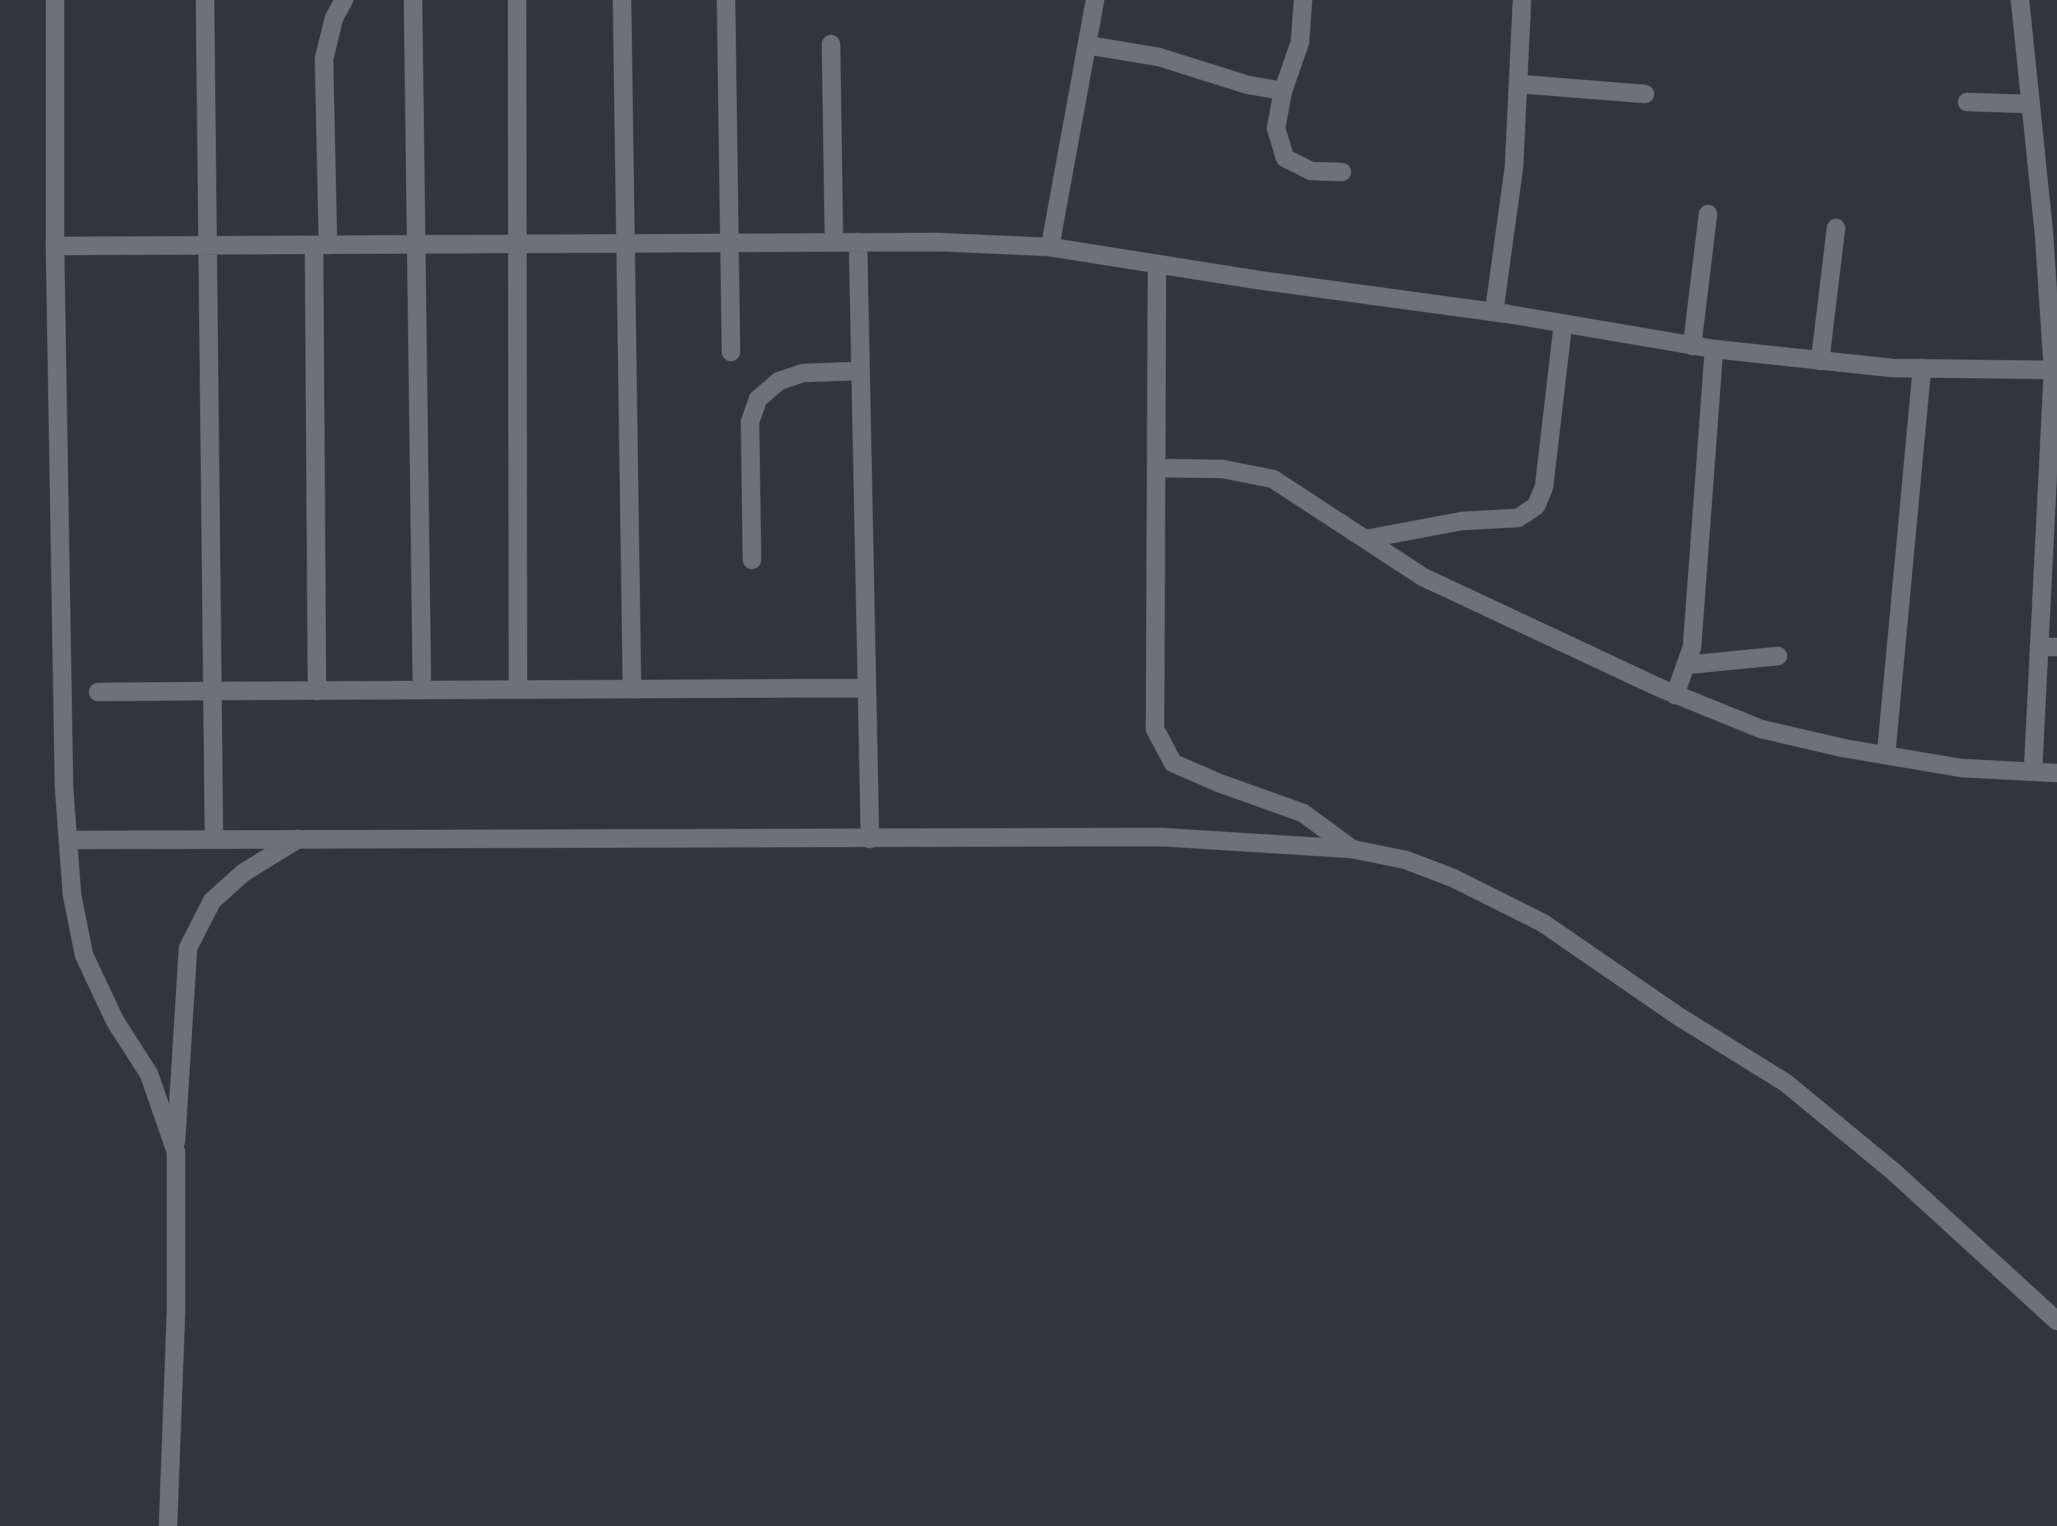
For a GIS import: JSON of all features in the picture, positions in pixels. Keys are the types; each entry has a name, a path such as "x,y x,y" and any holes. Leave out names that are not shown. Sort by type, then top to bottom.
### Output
{"street":[{"path":"55,0 59,637 72,895 84,956 115,1021 149,1074 176,1152"},
{"path":"205,0 214,838"},
{"path":"317,691 324,59 334,18 344,0"},
{"path":"413,0 422,690"},
{"path":"517,0 518,689"},
{"path":"622,0 623,243 632,689"},
{"path":"726,0 731,352"},
{"path":"1050,247 1095,0"},
{"path":"1303,0 1300,43 1283,91 1276,128 1285,158 1311,171 1342,172"},
{"path":"1494,312 1514,167 1522,0"},
{"path":"2020,0 2055,370 2048,647 2033,771"},
{"path":"831,44 834,242"},
{"path":"1087,46 1159,57 1248,85 1283,91"},
{"path":"1520,84 1645,94"},
{"path":"1967,102 2030,104"},
{"path":"1692,346 1708,214"},
{"path":"1820,361 1836,228"},
{"path":"858,242 870,839"},
{"path":"55,246 937,242 1050,247 1494,312 1714,349 1820,361 1922,368 2055,370"},
{"path":"1157,264 1156,730 1173,763 1219,783 1303,813 1352,849"},
{"path":"1366,538 1462,521 1518,518 1536,506 1544,487 1563,324"},
{"path":"1675,695 1692,647 1714,349"},
{"path":"1886,755 1922,368"},
{"path":"752,560 750,422 758,399 779,382 803,373 860,371"},
{"path":"1156,468 1223,469 1273,479 1423,577 1675,695 1762,729 1961,768 2057,773"},
{"path":"1686,665 1778,656"},
{"path":"98,692 866,688"},
{"path":"68,840 1161,837 1352,849 1406,860 1453,878 1543,923 1678,1016 1786,1083 1894,1172 2057,1321"},
{"path":"168,1526 176,1312 176,1152 188,948 212,901 243,873 299,838"}]}
